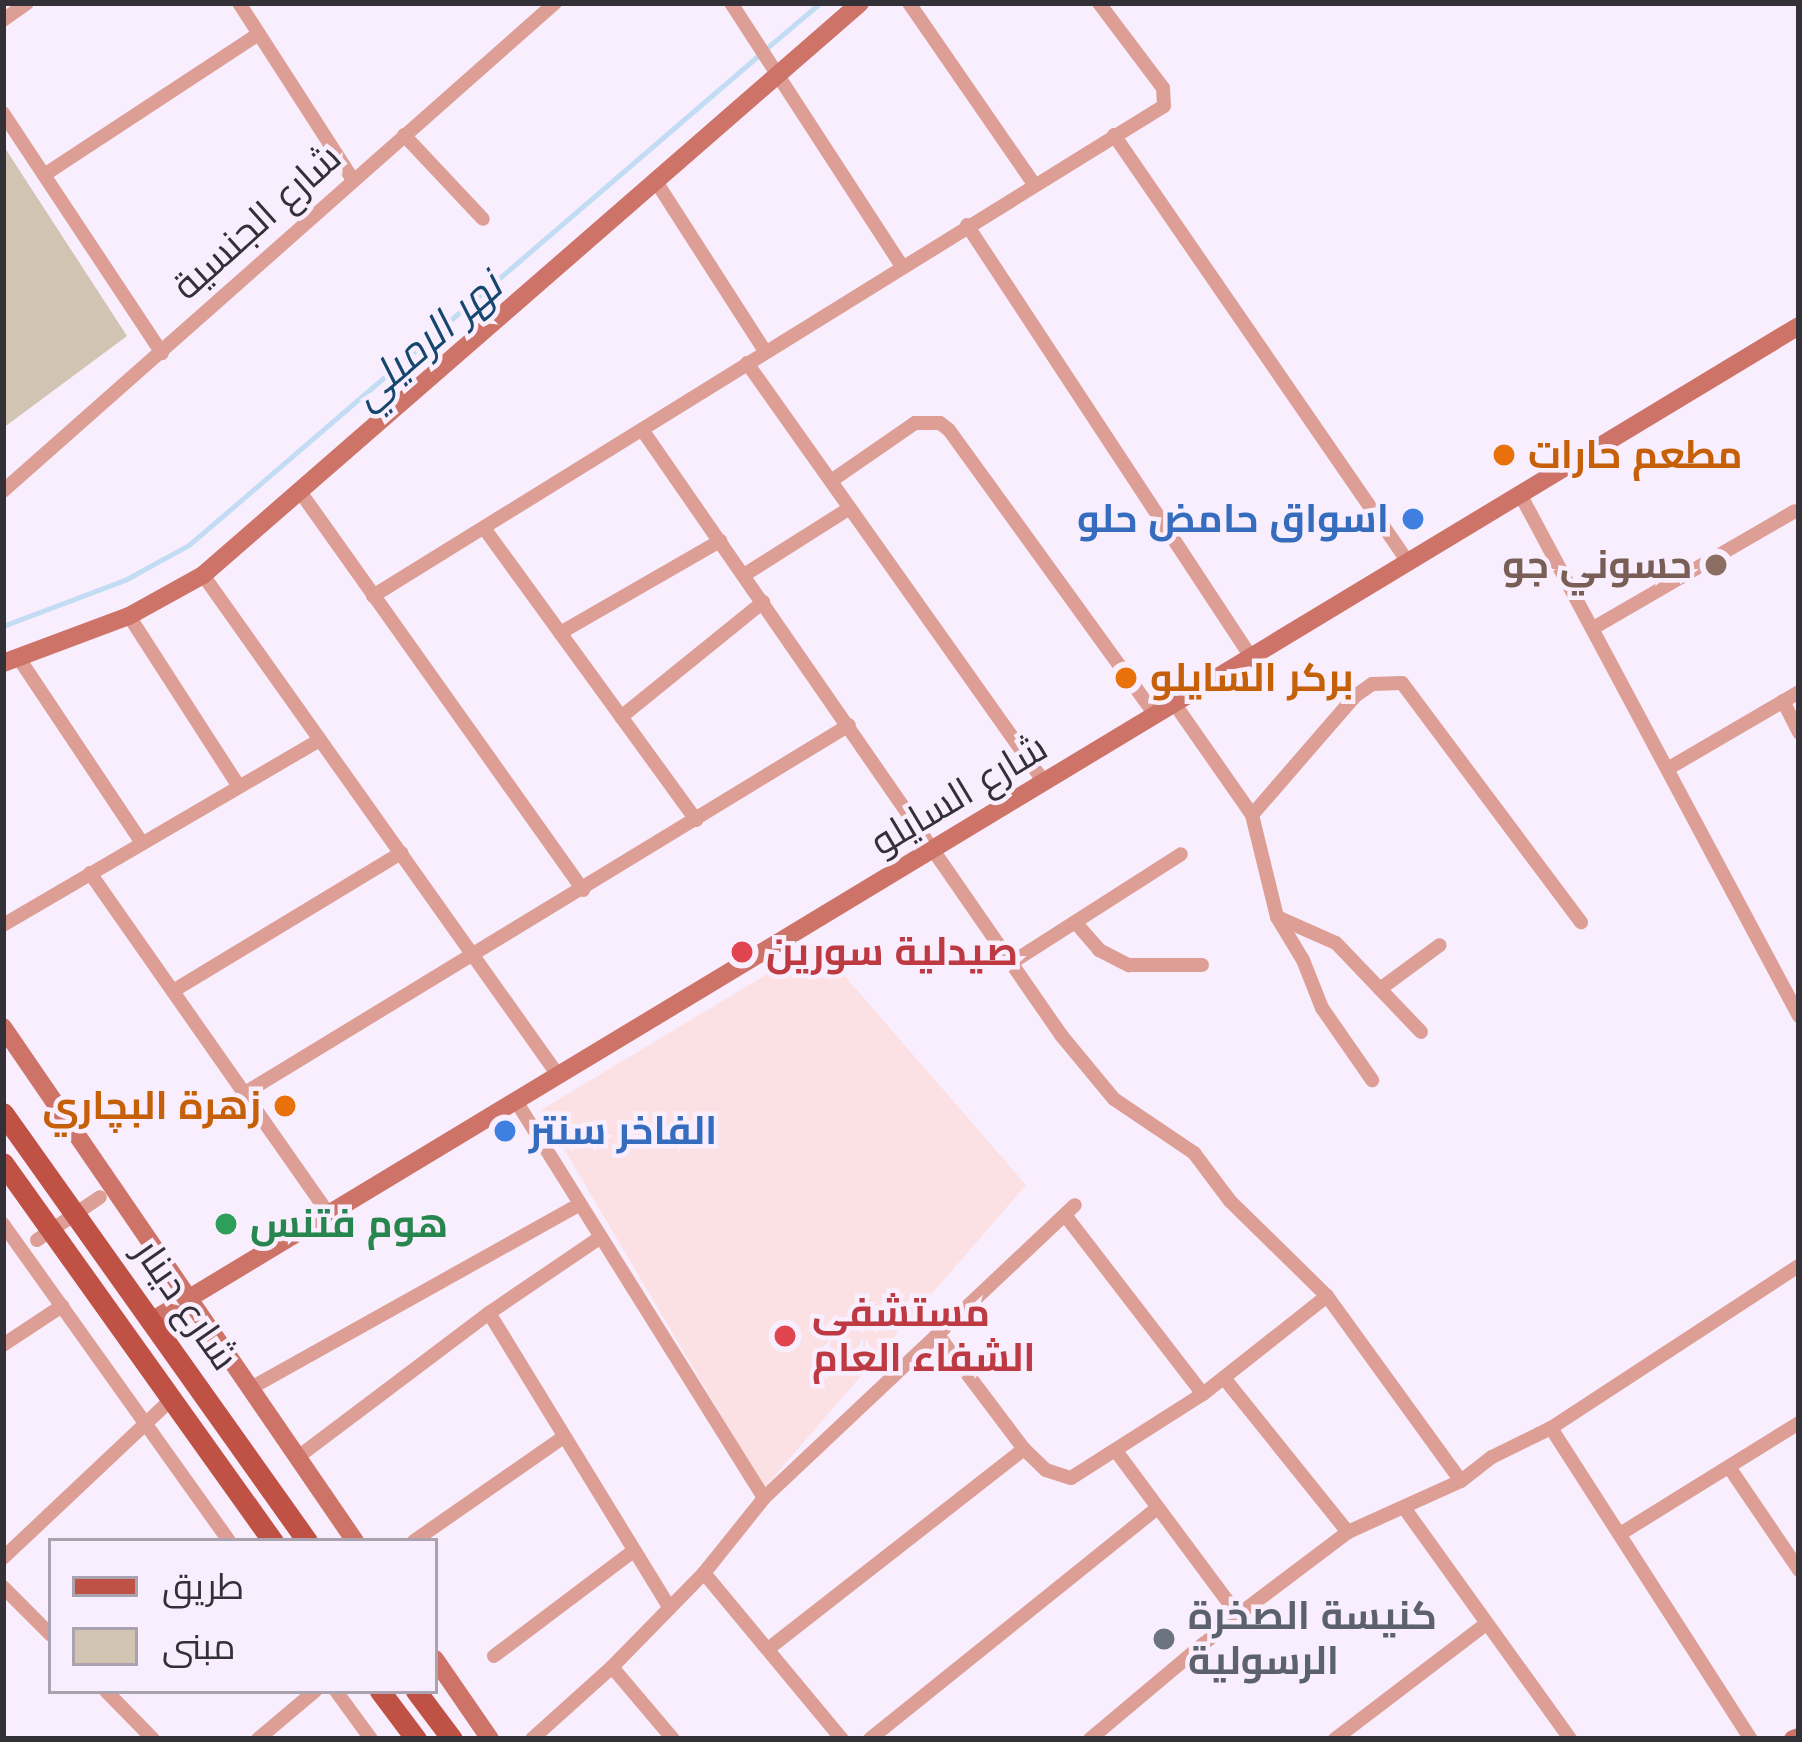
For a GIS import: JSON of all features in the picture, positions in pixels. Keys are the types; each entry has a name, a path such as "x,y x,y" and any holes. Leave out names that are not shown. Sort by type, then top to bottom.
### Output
{"main road":[{"name":"شارع دينار","path":"3,1113 306,1538"},
{"name":"شارع دينار","path":"3,1163 271,1538"},
{"path":"382,1694 416,1739"},
{"path":"418,1694 452,1739"}],"street":[{"path":"3,20 27,3"},
{"path":"239,3 353,180"},
{"name":"شارع الجنسية","path":"3,491 404,135 535,9 555,3"},
{"path":"731,3 901,265"},
{"path":"142,843 10,660 129,616 203,574 658,182 778,69 860,3"},
{"path":"909,3 1034,184"},
{"path":"373,596 1164,106 1167,98 1099,3"},
{"path":"44,175 259,34"},
{"path":"3,113 162,353"},
{"path":"404,135 483,220"},
{"path":"1114,135 1408,562"},
{"path":"658,182 765,351"},
{"path":"967,225 1251,657"},
{"name":"شارع السايلو","path":"153,1320 1799,326"},
{"path":"747,363 1044,782"},
{"path":"831,481 915,423 940,423 950,430 1155,715"},
{"path":"643,431 1061,1035 1114,1099 1195,1153 1230,1201 1327,1296 1461,1481"},
{"path":"302,493 583,890"},
{"path":"1520,494 1799,1016"},
{"path":"744,575 850,508"},
{"path":"1595,627 1795,511"},
{"path":"484,528 696,820"},
{"path":"560,633 720,541"},
{"path":"203,574 559,1075"},
{"path":"621,717 763,602"},
{"path":"129,616 239,787"},
{"path":"1252,815 1354,696 1372,684 1402,682 1581,922"},
{"path":"1670,768 1799,692"},
{"path":"1783,701 1799,733"},
{"path":"1174,703 1252,815 1277,917 1303,960 1322,1008 1372,1080"},
{"path":"245,1094 849,725"},
{"path":"3,925 320,740"},
{"path":"173,991 401,853"},
{"path":"1014,961 1181,854"},
{"path":"90,873 329,1214"},
{"path":"1277,917 1336,943 1421,1032"},
{"path":"1075,922 1099,950 1129,965 1202,965"},
{"path":"1380,989 1440,945"},
{"path":"3,1027 353,1538"},
{"path":"516,1101 764,1498"},
{"path":"37,1240 100,1197"},
{"path":"251,1388 580,1204"},
{"path":"532,1739 612,1667 704,1573 764,1498 1070,1210 1203,1394"},
{"path":"3,1224 227,1538"},
{"path":"298,1457 489,1313 601,1237"},
{"path":"1090,1739 1238,1615 1348,1532 1461,1481 1492,1457 1551,1428 1799,1266"},
{"path":"938,1336 1024,1448 1046,1470 1071,1478 1203,1394 1327,1296"},
{"path":"3,1345 62,1306"},
{"path":"489,1313 670,1608"},
{"path":"1224,1378 1348,1532"},
{"path":"4,1554 172,1399"},
{"path":"1620,1534 1799,1423"},
{"path":"1551,1428 1750,1739"},
{"path":"418,1538 562,1438"},
{"path":"768,1649 1024,1448"},
{"path":"1116,1451 1238,1615"},
{"path":"1729,1467 1799,1570"},
{"path":"870,1739 1156,1509"},
{"path":"1405,1509 1566,1738"},
{"path":"494,1657 632,1552"},
{"path":"704,1573 842,1739"},
{"path":"3,1587 48,1633"},
{"path":"1335,1739 1486,1624"},
{"path":"438,1663 490,1739"},
{"path":"612,1667 673,1739"},
{"path":"109,1694 153,1739"},
{"path":"258,1739 311,1694"},
{"path":"338,1694 371,1739"}],"shaded area":[{"name":"مستشفى الشفاء العام","path":"817,944 1026,1185 764,1488 541,1110"}],"building":[{"path":"3,145 127,336 3,428"}],"waterway":[{"name":"نهر الرميلي","path":"767,48 820,3"},
{"name":"نهر الرميلي","path":"3,626 125,580 189,545 758,56"}],"place":[{"name":"مطعم حارات","path":"1504,455"},
{"name":"اسواق حامض حلو","path":"1413,519"},
{"name":"حسوني جو","path":"1716,565"},
{"name":"بركر السايلو","path":"1126,678"},
{"name":"صيدلية سورين","path":"742,952"},
{"name":"زهرة البچاري","path":"285,1106"},
{"name":"الفاخر سنتر","path":"505,1131"},
{"name":"هوم فتنس","path":"226,1224"},
{"name":"مستشفى الشفاء العام","path":"785,1336"},
{"name":"كنيسة الصخرة الرسولية","path":"1164,1639"}]}
